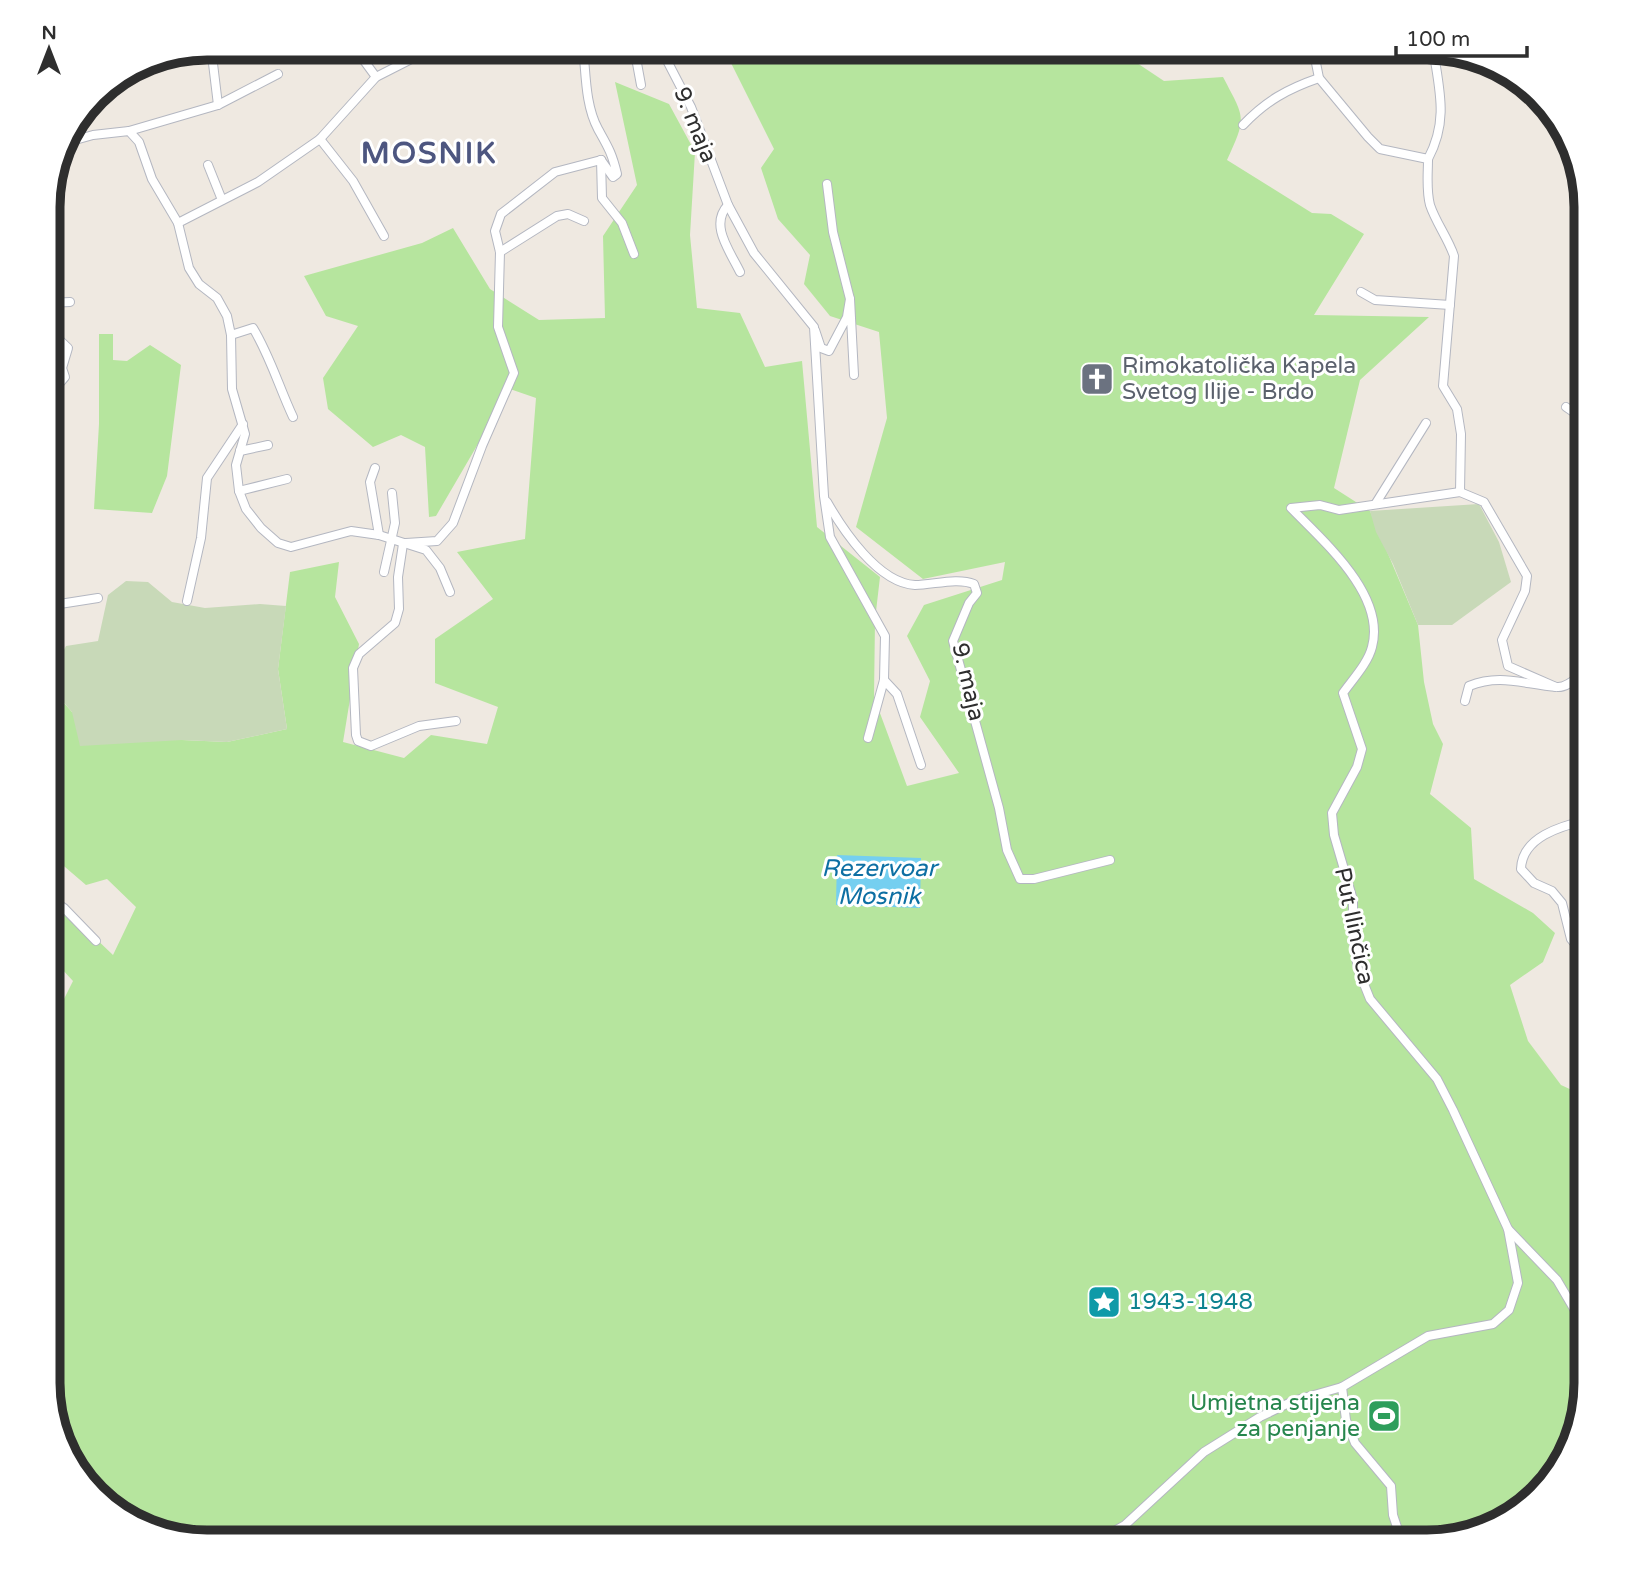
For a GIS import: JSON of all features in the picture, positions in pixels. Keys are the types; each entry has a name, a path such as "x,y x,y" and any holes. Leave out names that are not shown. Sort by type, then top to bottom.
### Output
{"street":[{"path":"213,60 218,105"},
{"path":"364,60 376,77"},
{"path":"178,223 258,182 320,139 376,77 409,60"},
{"path":"584,60 588,98 598,129 612,149 617,174 612,177 601,160"},
{"name":"9. maja","path":"636,60 641,85"},
{"name":"9. maja","path":"667,60 691,107 728,205 754,253 814,327 821,348 829,351 847,317 850,299"},
{"path":"1315,60 1319,78 1380,149 1428,159"},
{"path":"1435,60 1443,102 1437,141 1428,159 1427,191 1431,208 1448,238 1454,256 1443,386 1457,409 1461,434 1460,492 1484,502 1527,576 1525,591 1502,640 1508,666 1556,687"},
{"path":"76,140 113,131 130,131 218,105 278,74"},
{"path":"1243,125 1272,99 1319,78"},
{"path":"130,131 139,142 152,179 178,223 189,268 199,284 217,298 227,316 231,335 232,388 243,424 244,441 236,465 239,491 246,509 261,528 291,547 351,531 379,534 426,550 440,568 450,592"},
{"path":"320,139 353,181 384,236"},
{"path":"403,544 437,541 453,523 486,434 514,373 498,327 500,252 495,231 501,215 555,172 601,160"},
{"path":"601,160 602,198 622,223 634,254"},
{"path":"208,165 222,200"},
{"path":"827,184 832,232 850,299 854,375"},
{"name":"9. maja","path":"728,205 720,214 719,225 740,272"},
{"path":"500,252 556,216 568,214 584,221"},
{"path":"1361,292 1374,300 1450,305"},
{"path":"60,302 70,302"},
{"name":"9. maja","path":"814,327 824,496 830,537 883,626 885,636 884,680 868,738"},
{"path":"231,335 253,328 268,354 274,377 293,417"},
{"path":"60,340 68,348 62,368 65,377 60,383"},
{"path":"1566,407 1574,412"},
{"path":"187,601 201,538 207,478 243,424"},
{"path":"1376,503 1426,424"},
{"path":"240,451 268,445"},
{"path":"375,468 370,482 379,534"},
{"path":"239,491 287,479"},
{"name":"Put Ilinčica","path":"1116,1530 1125,1525 1204,1452 1259,1417 1293,1401 1342,1387 1428,1336 1493,1324 1509,1310 1518,1283 1508,1229 1437,1079 1370,999 1358,969 1353,938 1353,900 1334,835 1332,813 1357,766 1362,748 1343,693 1371,650 1376,624 1368,599 1330,548 1291,508 1320,505 1339,510 1460,492"},
{"path":"384,572 395,523 393,493"},
{"name":"9. maja","path":"824,496 850,541 894,578 914,585 974,584 977,593 969,603 953,641 999,808 1007,850 1020,879 1044,877 1110,860"},
{"path":"403,544 398,576 399,609 395,623 359,654 353,668 351,680 356,736 358,741 371,746 419,726 456,721"},
{"path":"60,604 98,598"},
{"path":"1465,701 1469,686 1484,680 1514,678 1556,687 1574,679"},
{"path":"884,680 897,694 921,765"},
{"path":"1574,823 1538,838 1521,858 1521,869 1534,883 1552,891 1562,903 1574,943"},
{"path":"60,905 96,942"},
{"name":"Put Ilinčica","path":"1508,1229 1557,1280 1574,1309"},
{"path":"1342,1387 1346,1420 1355,1443 1391,1486 1393,1515 1398,1530"}],"green space":[{"path":"730,60 1132,60 1164,81 1223,77 1241,118 1238,134 1227,160 1312,213 1331,214 1364,234 1314,315 1429,317 1360,380 1334,488 1370,511 1418,625 1424,682 1433,724 1443,744 1430,794 1471,828 1474,879 1533,913 1555,933 1543,962 1510,985 1528,1041 1561,1085 1574,1091 1574,1392 1572,1411 1555,1456 1524,1493 1501,1510 1456,1527 1428,1530 206,1530 178,1527 133,1510 96,1479 79,1456 67,1430 60,1392 60,1002 73,981 60,967 60,907 113,955 136,907 107,879 86,885 60,863 60,699 72,712 182,740 227,742 287,729 278,669 290,572 339,562 335,597 359,644 343,742 404,758 431,735 487,744 498,707 435,683 435,639 493,599 457,552 525,539 536,398 510,389 436,516 429,517 425,447 401,435 373,447 328,409 323,378 358,326 326,316 304,276 422,243 453,228 490,289 539,320 605,318 603,236 637,185 615,82 669,104 695,152 690,235 697,308 740,313 765,367 802,361 817,527 880,577 875,620 874,697 907,786 959,773 920,717 930,681 907,636 924,605 1002,580 1005,562 923,579 856,527 887,418 879,332 830,316 804,284 810,255 778,219 761,168 774,149"},
{"path":"99,334 113,334 113,360 127,361 150,345 181,365 167,476 152,513 94,509 99,424"},
{"path":"1479,504 1499,542 1511,582 1452,625 1418,625 1393,564 1376,532 1370,511"},
{"path":"126,581 148,582 172,602 205,608 260,604 286,606 278,669 287,729 227,742 182,740 80,746 72,712 60,698 60,658 66,646 98,641 108,595"}],"water":[{"name":"Rezervoar Mosnik","path":"837,855 921,858 920,908 836,905"}],"place":[{"name":"Rimokatolička Kapela Svetog Ilije - Brdo","path":"1097,379"},
{"name":"1943-1948","path":"1104,1302"},
{"name":"Umjetna stijena za penjanje","path":"1384,1416"}],"district":[{"name":"MOSNIK","path":"429,153"}]}
